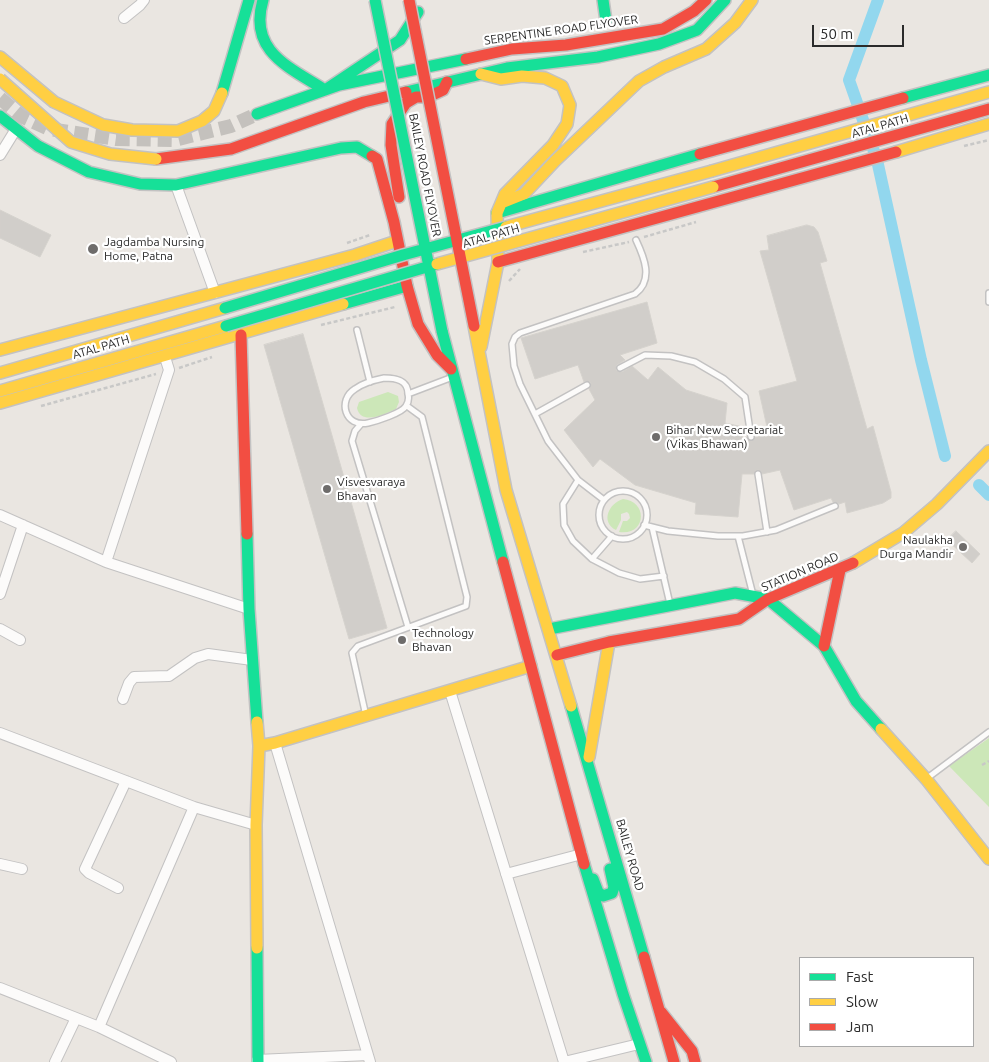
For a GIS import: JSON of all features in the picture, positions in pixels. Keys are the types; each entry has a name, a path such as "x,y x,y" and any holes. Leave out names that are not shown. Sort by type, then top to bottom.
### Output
{"main road":[{"path":"0,57 54,102 102,125 132,130 178,131 202,121 214,111 225,84 249,0"},
{"path":"263,0 260,33 267,48 292,68 325,90"},
{"name":"BAILEY ROAD FLYOVER","path":"375,0 442,332 531,666"},
{"name":"BAILEY ROAD FLYOVER","path":"409,0 506,490 549,630"},
{"path":"257,114 325,90 400,40 418,14 416,0"},
{"path":"603,0 606,21"},
{"name":"SERPENTINE ROAD FLYOVER","path":"325,90 512,49 566,45 663,29 694,11 706,0"},
{"path":"0,79 71,142 110,154 156,159 231,149 364,102 507,68 598,57 659,44 697,30 725,0"},
{"path":"501,203 524,194 555,161 639,81 664,67 706,49 735,23 752,0"},
{"path":"479,354 498,262 501,203 526,171 553,145 567,124 570,105 562,86 545,78 522,76 501,79 481,74"},
{"path":"501,203 726,146 989,75"},
{"path":"448,82 443,90 428,97 416,97 406,103 392,124 391,145 395,178 418,290 431,333 448,356"},
{"name":"ATAL PATH","path":"0,373 403,255 712,171 989,92"},
{"name":"ATAL PATH","path":"0,391 407,273 989,109"},
{"path":"0,116 38,146 89,172 140,184 176,185 341,148 357,147 377,159 394,222 407,286 418,324 437,355 452,373"},
{"path":"498,262 628,225 854,165 989,124"},
{"path":"0,350 215,293 398,241"},
{"path":"356,254 370,297"},
{"path":"0,403 407,286"},
{"path":"241,335 249,609 259,746 256,825 258,1061"},
{"name":"STATION ROAD","path":"557,655 609,642 739,619 768,599 840,570 877,550 908,530 949,492 989,450"},
{"path":"824,646 840,570"},
{"path":"549,630 670,604 735,593 768,599 824,646 856,701 926,779 989,860"},
{"name":"BAILEY ROAD","path":"549,630 674,1062"},
{"path":"588,761 609,642"},
{"path":"259,746 275,743 531,666 587,874 646,1062"},
{"path":"587,874 594,879 598,892 603,896 609,896 614,892 615,888 606,857 608,829"},
{"path":"661,1012 692,1051 695,1062"}],"street":[{"path":"124,18 144,0"},
{"path":"0,155 16,129"},
{"path":"176,185 215,293"},
{"path":"106,562 169,370 165,357"},
{"path":"0,514 106,562 249,609"},
{"path":"0,594 23,525"},
{"path":"0,629 20,640"},
{"path":"122,699 134,678 139,676 169,676 201,655 216,654 252,660"},
{"path":"450,691 564,1062 639,1044"},
{"path":"0,733 194,807 256,825"},
{"path":"258,1061 369,1058 275,743"},
{"path":"118,888 89,874 85,869 126,781"},
{"path":"99,1027 194,807"},
{"path":"506,874 582,854"},
{"path":"0,864 22,870"},
{"path":"0,988 99,1027 171,1062"},
{"path":"55,1062 76,1018"}],"lane":[{"path":"604,500 578,480 548,442 520,384 514,366 512,344 515,337 526,331 635,294 641,290 646,278 646,268 644,256 636,240"},
{"path":"989,294 989,302"},
{"path":"357,330 370,382"},
{"path":"620,368 646,355 671,356 695,362 724,379 745,397 752,437"},
{"path":"408,394 452,373"},
{"path":"361,424 349,419 345,409 346,403 348,396 354,389 370,382 384,378 397,378 408,388 407,406"},
{"path":"535,414 586,385"},
{"path":"407,406 396,413 361,424 355,431 352,441 408,627"},
{"path":"366,716 352,653 358,646 466,606 467,597 422,417 407,406"},
{"path":"758,474 767,532"},
{"path":"578,480 563,504 564,525 574,541 592,559 619,573 640,579 664,576"},
{"path":"614,492 630,492 637,495 646,508 647,516 644,525 635,535 628,538 612,536 606,532 599,518 604,500 614,492"},
{"path":"644,525 710,535 738,536 767,532 835,506"},
{"path":"652,527 670,604"},
{"path":"592,559 612,536"},
{"path":"738,536 753,595"},
{"path":"926,779 989,732"}],"path":[{"path":"579,254 636,240 701,220"},
{"path":"504,287 521,267"},
{"path":"177,368 217,355"},
{"path":"38,407 162,372"},
{"path":"982,765 989,761"}],"green space":[{"path":"388,392 398,396 399,402 396,409 368,418 359,413 357,408 359,402"},
{"path":"623,499 631,501 640,511 641,518 639,524 635,529 628,532 619,532 623,521 627,521 630,518 627,512 621,514 621,520 616,530 611,527 607,518 610,508"},
{"path":"989,738 989,807 949,766"}],"building":[{"path":"0,210 51,235 40,257 0,238"},
{"path":"807,225 814,227 818,232 827,261 820,263 867,429 873,426 891,498 883,503 847,513 845,502 839,504 833,502 831,498 794,510 780,470 762,474 758,470 754,474 742,474 738,517 695,514 696,503 635,485 600,459 593,467 564,430 595,400 589,389 591,383 588,381 584,382 578,365 535,379 521,338 647,302 657,343 620,355 625,360 617,365 616,370 622,372 632,366 648,380 658,367 686,390 727,403 725,423 743,427 742,438 747,437 751,441 755,437 769,436 759,391 797,381 760,251 769,250 767,236"},
{"name":"Visvesvaraya Bhavan","path":"303,334 387,628 349,639 264,345"},
{"path":"956,531 980,554 972,563 947,540"}],"waterway":[{"path":"878,0 849,80 877,160 921,360 945,456"},
{"path":"979,485 989,495"}],"tunnel":[{"path":"0,98 21,116 49,129 116,139 174,140 231,126 257,114"}],"traffic: fast":[{"path":"222,93 249,0"},
{"path":"263,0 260,18 261,32 267,45 275,56 286,65 325,90 400,40 418,12"},
{"path":"375,0 442,331"},
{"path":"603,0 606,21"},
{"path":"406,92 507,68 598,57 659,44 697,30 725,0"},
{"path":"257,114 339,85 466,59"},
{"path":"903,98 989,75"},
{"path":"0,116 38,146 89,172 140,184 176,185 341,148 357,147 372,156"},
{"path":"497,213 700,154"},
{"path":"225,308 403,255 506,227"},
{"path":"226,326 437,264"},
{"path":"343,304 407,286"},
{"path":"442,331 503,562"},
{"path":"247,534 249,609 257,722"},
{"path":"549,629 735,593 768,599 824,646 856,701 881,729"},
{"path":"571,706 644,957"},
{"path":"584,864 623,994 646,1062"},
{"path":"593,879 598,892 603,896 612,893 614,887 610,869"},
{"path":"257,948 258,1062"}],"traffic: slow":[{"path":"504,202 524,194 555,161 639,81 664,67 706,49 735,23 752,0"},
{"path":"0,57 54,102 103,125 132,130 178,131 202,121 214,111 222,93"},
{"path":"481,74 501,79 522,76 545,78 562,86 570,105 567,124 553,145 505,194 497,213 498,262 481,347"},
{"path":"0,79 71,142 110,154 156,159"},
{"path":"712,171 989,92"},
{"path":"896,152 989,124"},
{"path":"506,227 712,171"},
{"path":"437,264 713,187"},
{"path":"0,350 355,255 397,241"},
{"path":"0,403 343,304"},
{"path":"0,373 225,308"},
{"path":"0,391 226,326"},
{"path":"474,326 506,490 571,706"},
{"path":"853,563 903,533 937,504 989,451"},
{"path":"589,757 609,642"},
{"path":"259,746 275,743 531,666"},
{"path":"257,722 259,746 256,825 257,948"},
{"path":"881,729 926,779 989,859"}],"traffic: jam":[{"path":"409,0 474,326"},
{"path":"466,59 512,49 566,45 663,29 694,11 706,0"},
{"path":"399,197 391,145 392,124 406,103 416,97 428,97 443,90 447,82"},
{"path":"156,159 231,149 364,102 406,92"},
{"path":"700,154 903,98"},
{"path":"713,187 989,109"},
{"path":"498,262 896,152"},
{"path":"372,156 377,159 394,222 407,286 418,324 437,355 451,369"},
{"path":"241,335 247,534"},
{"path":"503,562 584,864"},
{"path":"557,655 609,642 739,619 768,599 853,563"},
{"path":"824,646 840,570"},
{"path":"644,957 674,1062"},
{"path":"661,1012 692,1051 695,1062"}],"place":[{"name":"Jagdamba Nursing Home, Patna","path":"93,249"},
{"name":"Bihar New Secretariat (Vikas Bhawan)","path":"656,437"},
{"name":"Visvesvaraya Bhavan","path":"327,489"},
{"name":"Naulakha Durga Mandir","path":"963,547"},
{"name":"Technology Bhavan","path":"402,640"}]}
